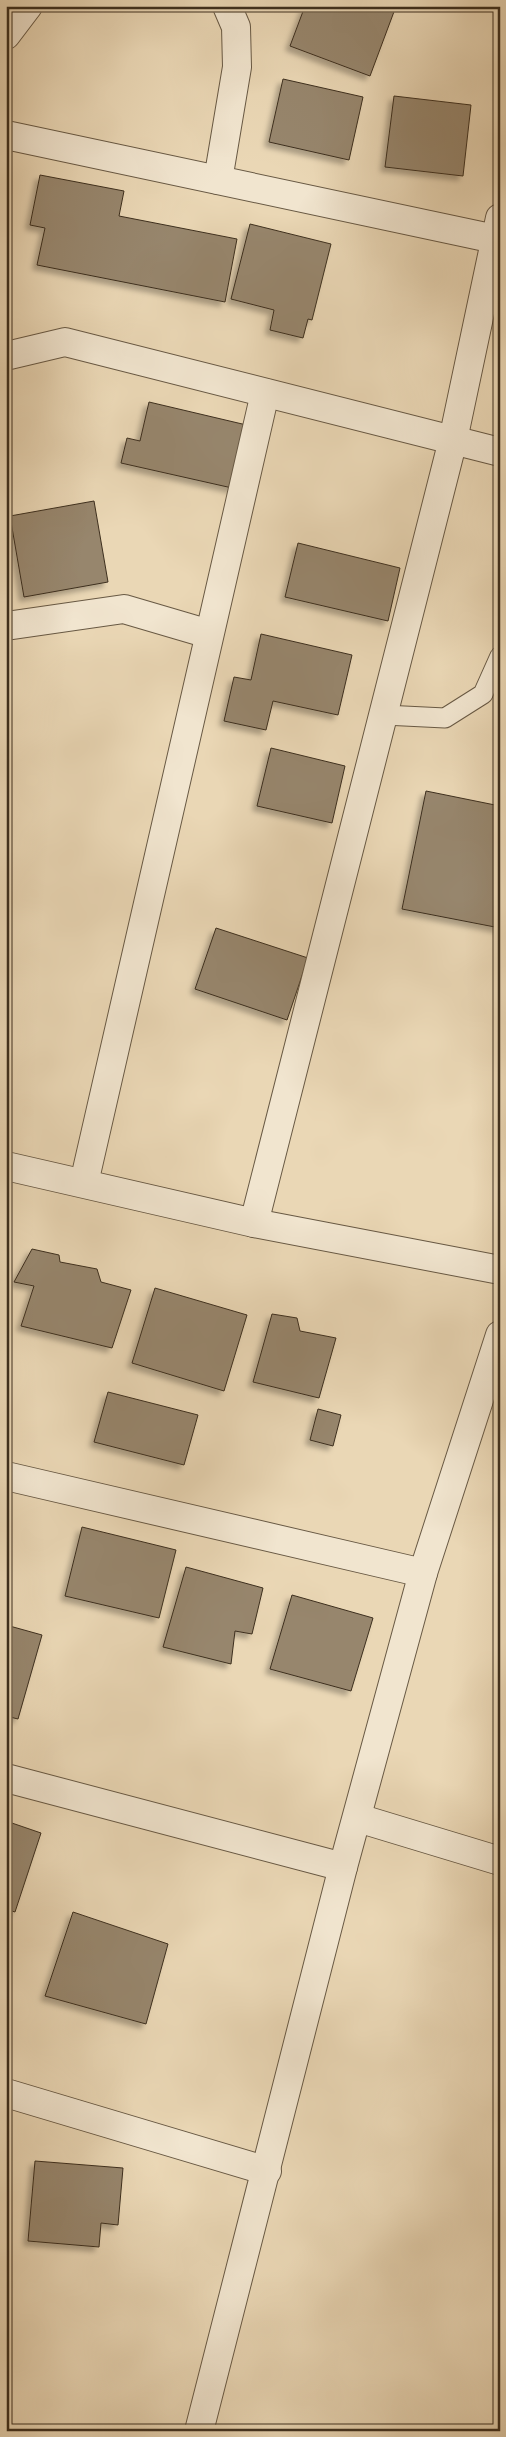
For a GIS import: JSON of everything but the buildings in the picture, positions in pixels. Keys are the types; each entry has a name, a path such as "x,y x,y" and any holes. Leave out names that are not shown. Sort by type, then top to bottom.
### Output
{"street":[{"path":"6,35 28,6"},
{"path":"218,180 237,67 236,27 227,6"},
{"path":"6,135 218,180 498,228 453,440 254,1223"},
{"path":"6,356 65,342 500,452"},
{"path":"84,1183 265,393"},
{"path":"6,626 124,609 209,634"},
{"path":"6,1166 254,1223 500,1270"},
{"path":"199,2431 343,1867 358,1818 423,1573 500,1335"},
{"path":"6,1476 423,1573"},
{"path":"6,1778 343,1867"},
{"path":"358,1818 500,1861"},
{"path":"6,2093 266,2171"}],"lane":[{"path":"384,715 445,718 483,694 500,656"}]}
